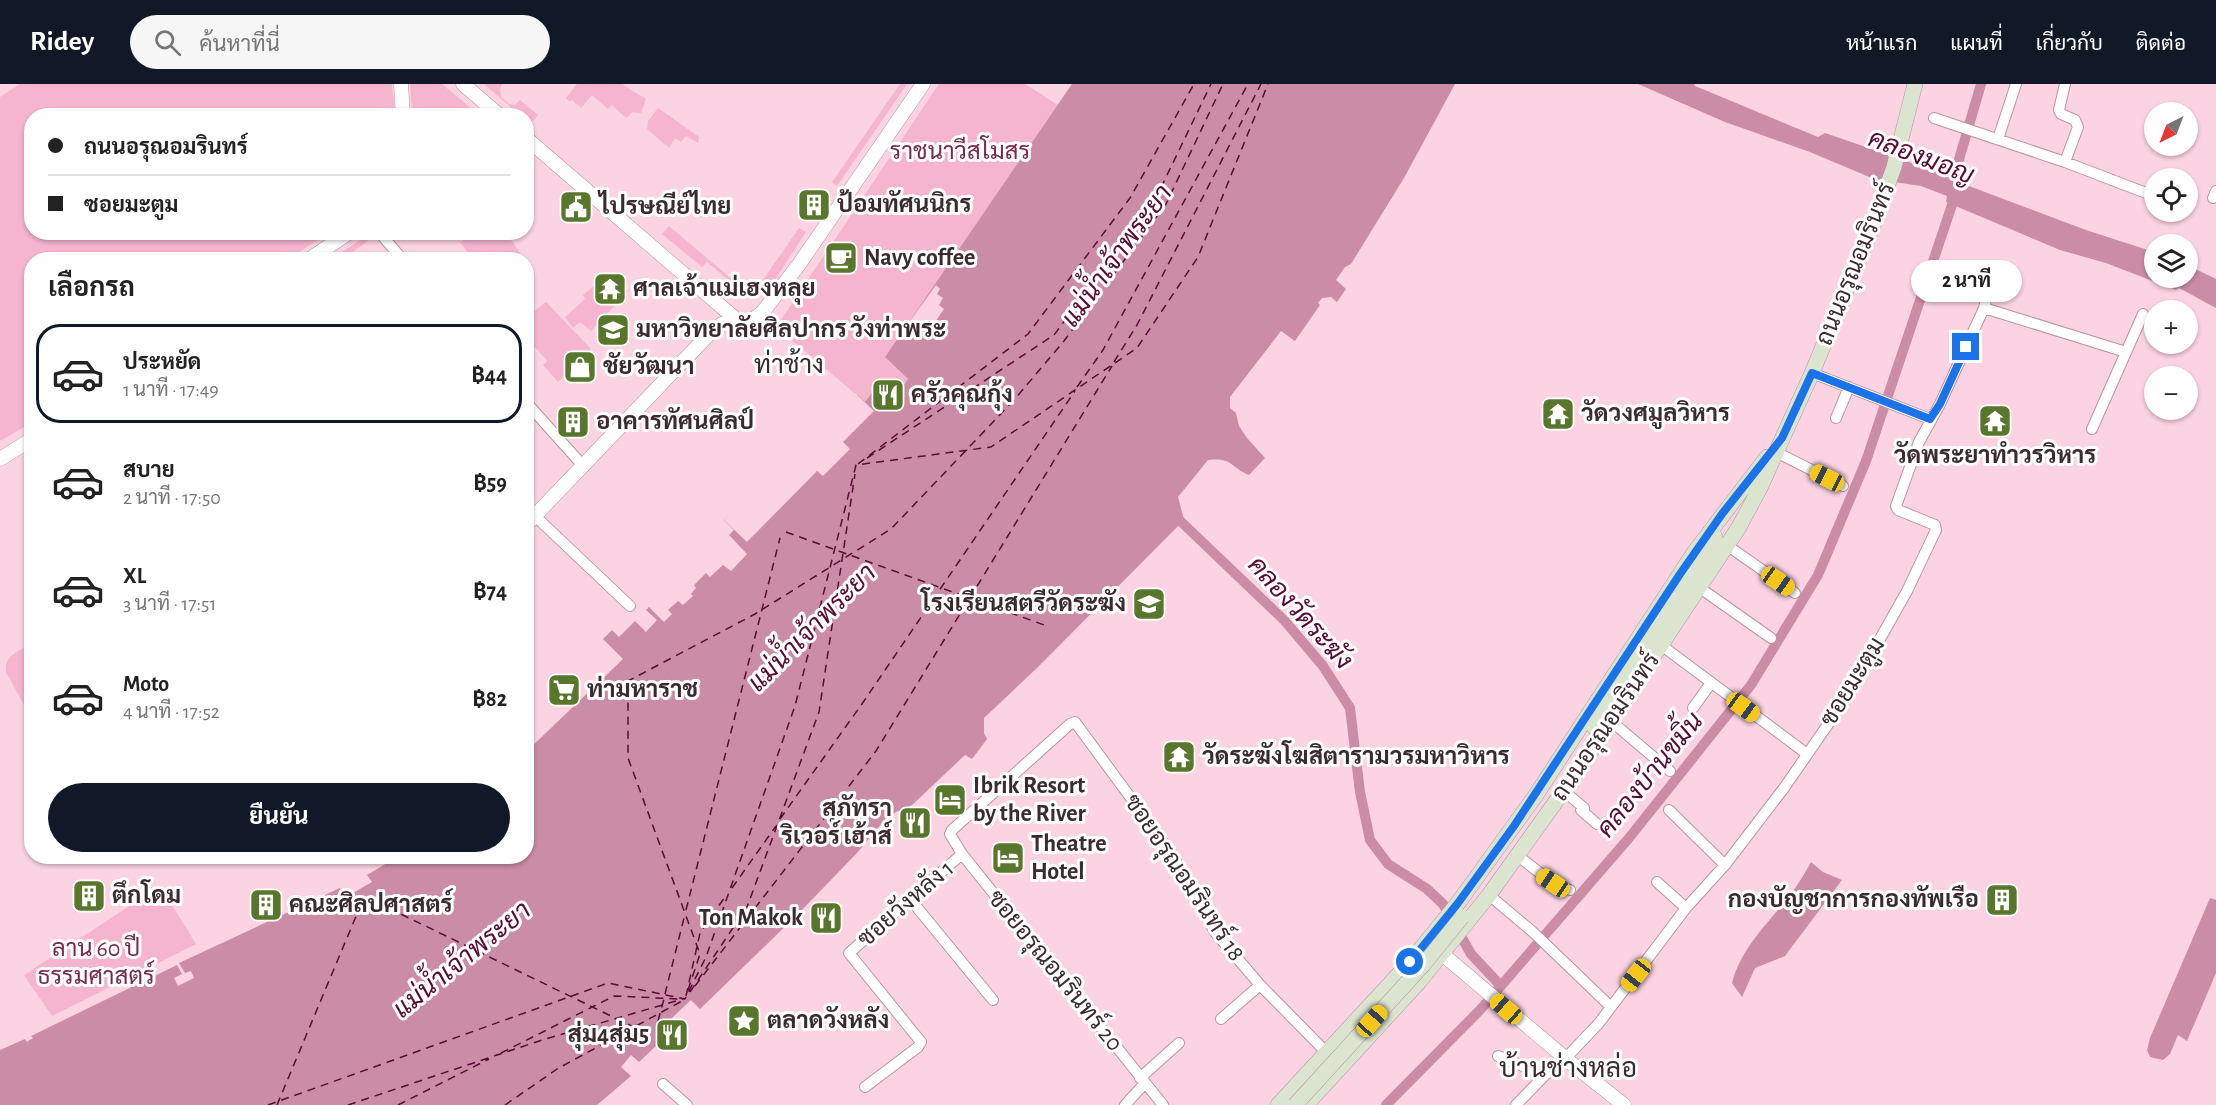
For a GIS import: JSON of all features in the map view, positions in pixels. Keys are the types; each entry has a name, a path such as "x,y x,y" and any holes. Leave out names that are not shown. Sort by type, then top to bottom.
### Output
{"main road":[{"name":"ถนนอรุณอมรินทร์","path":"1306,1105 1442,955 1472,918 1564,790 1728,546 1750,507 1812,373 1874,226 1894,167 1915,84"},
{"name":"ถนนอรุณอมรินทร์","path":"1278,1105 1390,984 1458,903 1536,795 1668,591 1735,497 1779,445"},
{"path":"1295,1105 1423,965 1462,917 1546,800 1701,565 1735,497"},
{"path":"1701,565 1750,507"},
{"path":"1326,1052 1341,1068"}],"street":[{"path":"401,84 403,108"},
{"path":"463,84 491,108"},
{"path":"534,518 712,331 722,324 752,320 762,313 800,263 923,84"},
{"path":"1998,139 2016,84"},
{"path":"2064,162 2078,127 2075,120 2061,114 2059,110 2065,84"},
{"path":"1934,118 2064,162 2144,192"},
{"path":"534,145 738,321"},
{"path":"320,252 338,240"},
{"path":"386,240 395,252"},
{"name":"ซอยมะตูม","path":"1516,1105 1545,1075 1565,1059 1611,1007 1686,908 1725,865 1784,788 1849,694 1907,591 1936,530 1935,525 1898,510 1896,507 1919,442 1940,404 1984,308 1992,274"},
{"path":"1984,308 2126,352"},
{"path":"2092,429 2143,314"},
{"path":"1812,373 1930,419"},
{"path":"1836,418 1849,387"},
{"path":"534,411 584,467"},
{"path":"0,459 24,444"},
{"path":"1779,445 1843,486"},
{"path":"534,524 630,606"},
{"path":"1728,546 1795,593"},
{"path":"1700,588 1770,638"},
{"path":"1661,645 1807,754"},
{"path":"1693,708 1711,683"},
{"path":"1611,720 1670,771"},
{"name":"ซอยอรุณอมรินทร์ 18","path":"950,834 1062,731 1075,723 1172,854 1215,932 1260,985 1326,1052"},
{"path":"1564,790 1584,808 1581,810 1597,824"},
{"path":"1669,810 1725,865"},
{"name":"ซอยอรุณอมรินทร์ 20","path":"950,834 962,854 1163,1105"},
{"name":"ซอยวังหลัง 1","path":"865,1087 921,1042 849,953 962,854"},
{"path":"1518,856 1558,887 1570,890"},
{"path":"1657,882 1686,908"},
{"path":"1489,895 1546,944 1611,1007"},
{"path":"910,899 993,1000"},
{"path":"1428,941 1622,1105"},
{"path":"1221,1019 1260,985"},
{"path":"1125,1105 1143,1081 1179,1043"},
{"path":"1498,1056 1545,1075"},
{"path":"663,1084 687,1105"}],"green space":[{"path":"20,84 392,84 394,108 24,108 24,240 318,240 299,252 24,252 24,427 0,441 0,97"},
{"path":"410,84 442,84 471,108 412,108"},
{"path":"484,84 502,84 501,97 509,104 515,105 520,100 530,108 512,108"},
{"path":"577,84 622,84 646,99 641,113 633,112 626,118 612,105 608,109 592,95 581,108 572,100 570,102 566,98"},
{"path":"900,84 907,84 837,186 832,182"},
{"name":"ราชนาวีสโมสร","path":"939,84 1025,84 1058,105 885,357 908,379 890,404 865,402 776,327"},
{"path":"658,108 699,137 698,143 686,136 681,142 675,138 669,148 647,129 648,121"},
{"path":"669,226 734,281 732,283 707,262 702,267 662,234"},
{"path":"799,228 806,232 769,289 761,283"},
{"path":"360,240 369,240 353,252 342,252"},
{"path":"464,240 512,240 519,252 468,252 460,243"},
{"path":"609,274 628,291 591,331 580,322 573,328 565,317 585,299 583,295"},
{"path":"546,302 591,349 558,382 543,365 547,361 534,348 534,311"},
{"path":"24,648 24,705 6,672 7,661"},
{"name":"ลาน 60 ปี ธรรมศาสตร์","path":"160,886 196,944 52,1016 24,975"}],"water":[{"name":"แม่น้ำเจ้าพระยา","path":"1072,84 1455,84 1404,178 1351,264 1345,267 1336,280 1346,289 1337,302 1331,297 1322,298 1318,303 1320,305 1295,341 1281,331 1230,397 1230,408 1236,413 1239,426 1265,458 1249,475 1222,460 1208,460 1178,497 1184,520 984,718 984,733 987,739 972,759 965,755 911,806 896,812 883,822 857,853 798,914 700,1009 691,1000 656,1033 660,1042 639,1062 631,1055 621,1067 631,1076 597,1105 0,1105 0,1050 25,1039 27,1042 33,1038 31,1036 177,965 182,974 174,978 178,986 194,978 191,971 185,973 179,963 340,888 346,897 372,882 367,875 385,864 534,864 534,744 623,659 603,639 612,630 619,637 635,621 646,632 657,620 646,610 649,607 664,622 672,614 668,610 678,601 683,605 693,596 691,594 696,588 694,585 706,573 710,577 723,565 731,571 747,554 729,535 734,530 724,520 858,395 865,402 874,390 891,404 908,379 885,357"},
{"path":"1638,84 1694,84 1818,137 1825,133 1947,175 1953,180 2086,230 2144,249 2144,278 2106,263 2060,250 1946,202 1947,196 1921,186 1874,179 1810,152 1725,122"},
{"path":"2198,270 2216,279 2216,308 2179,288 2198,288"},
{"path":"1811,862 1823,872 1842,880 1785,956 1755,968 1742,997 1732,983 1743,957 1794,890"},
{"path":"2210,898 2216,900 2216,973 2187,1041 2178,1035 2170,1054 2163,1060 2150,1057 2147,1050 2150,1038"}],"pier":[{"path":"936,285 940,289 937,294 943,298 939,305 944,309 931,328 920,320 917,325 910,321"},
{"name":"ท่าช้าง","path":"855,393 874,411 843,442 850,449 823,476 817,471 747,542 724,520 833,411"}],"waterway":[{"name":"คลองบ้านขมิ้น","path":"1386,1105 1480,1010 1629,838 1751,685 1818,575 1866,461 1956,193 1953,180 1981,84"},
{"name":"คลองวัดระฆัง","path":"1173,514 1284,620 1323,666 1350,708 1360,792 1370,840 1388,864 1427,889 1443,904 1471,954 1501,986"}],"ferry route":[{"path":"858,464 1028,334 1130,198 1194,84"},
{"path":"867,458 1054,335 1155,200 1211,84"},
{"path":"688,990 700,954 628,758 628,681 755,614 891,529 1014,400 1064,341 1166,204 1223,84"},
{"path":"1077,387 1103,350 1248,84"},
{"path":"1114,362 1137,325 1261,84"},
{"path":"268,1105 608,983 685,999 706,957 795,706 856,465 991,447 1137,348 1198,257 1268,84"},
{"path":"695,986 876,751 1112,366"},
{"path":"780,819 864,701 1075,391"},
{"path":"690,992 747,907 819,712 855,474"},
{"path":"786,532 1047,626"},
{"path":"686,910 780,538"},
{"path":"732,888 776,826"},
{"path":"686,996 700,933 727,894"},
{"path":"376,902 646,1033"},
{"path":"277,1105 357,914"},
{"path":"665,994 685,914"},
{"path":"501,1053 614,996 680,999"},
{"path":"658,1021 664,999"},
{"path":"348,1105 542,1040 683,999"},
{"path":"505,1105 557,1069 682,1001"},
{"path":"398,1105 489,1059"}],"place":[{"name":"ป้อมทัศนนิกร","path":"814,205"},
{"name":"ไปรษณีย์ไทย","path":"576,207"},
{"name":"Navy coffee","path":"841,258"},
{"name":"ศาลเจ้าแม่เฮงหลุย","path":"610,289"},
{"name":"มหาวิทยาลัยศิลปากร วังท่าพระ","path":"613,330"},
{"name":"ชัยวัฒนา","path":"580,367"},
{"name":"ครัวคุณกุ้ง","path":"888,395"},
{"name":"วัดวงศมูลวิหาร","path":"1558,414"},
{"name":"วัดพระยาทําวรวิหาร","path":"1995,421"},
{"name":"อาคารทัศนศิลป์","path":"573,422"},
{"name":"โรงเรียนสตรีวัดระฆัง","path":"1149,604"},
{"name":"ท่ามหาราช","path":"564,690"},
{"name":"วัดระฆังโฆสิตารามวรมหาวิหาร","path":"1179,757"},
{"name":"Ibrik Resort by the River","path":"950,800"},
{"name":"สุภัทรา ริเวอร์ เฮ้าส์","path":"915,823"},
{"name":"Theatre Hotel","path":"1008,858"},
{"name":"ตึกโดม","path":"89,896"},
{"name":"กองบัญชาการกองทัพเรือ","path":"2002,900"},
{"name":"คณะศิลปศาสตร์","path":"266,905"},
{"name":"Ton Makok","path":"826,918"},
{"name":"ตลาดวังหลัง","path":"744,1021"},
{"name":"สุ่ม4สุ่ม5","path":"672,1035"}],"district":[{"name":"ท่าช้าง","path":"789,365"},
{"name":"บ้านช่างหล่อ","path":"1568,1068"}],"route":[{"path":"1410,962 1458,903 1514,826 1680,574 1722,514 1782,438 1812,373 1930,419 1940,404 1966,347"}],"water label":[{"name":"คลองมอญ","path":"1921,157"}]}
